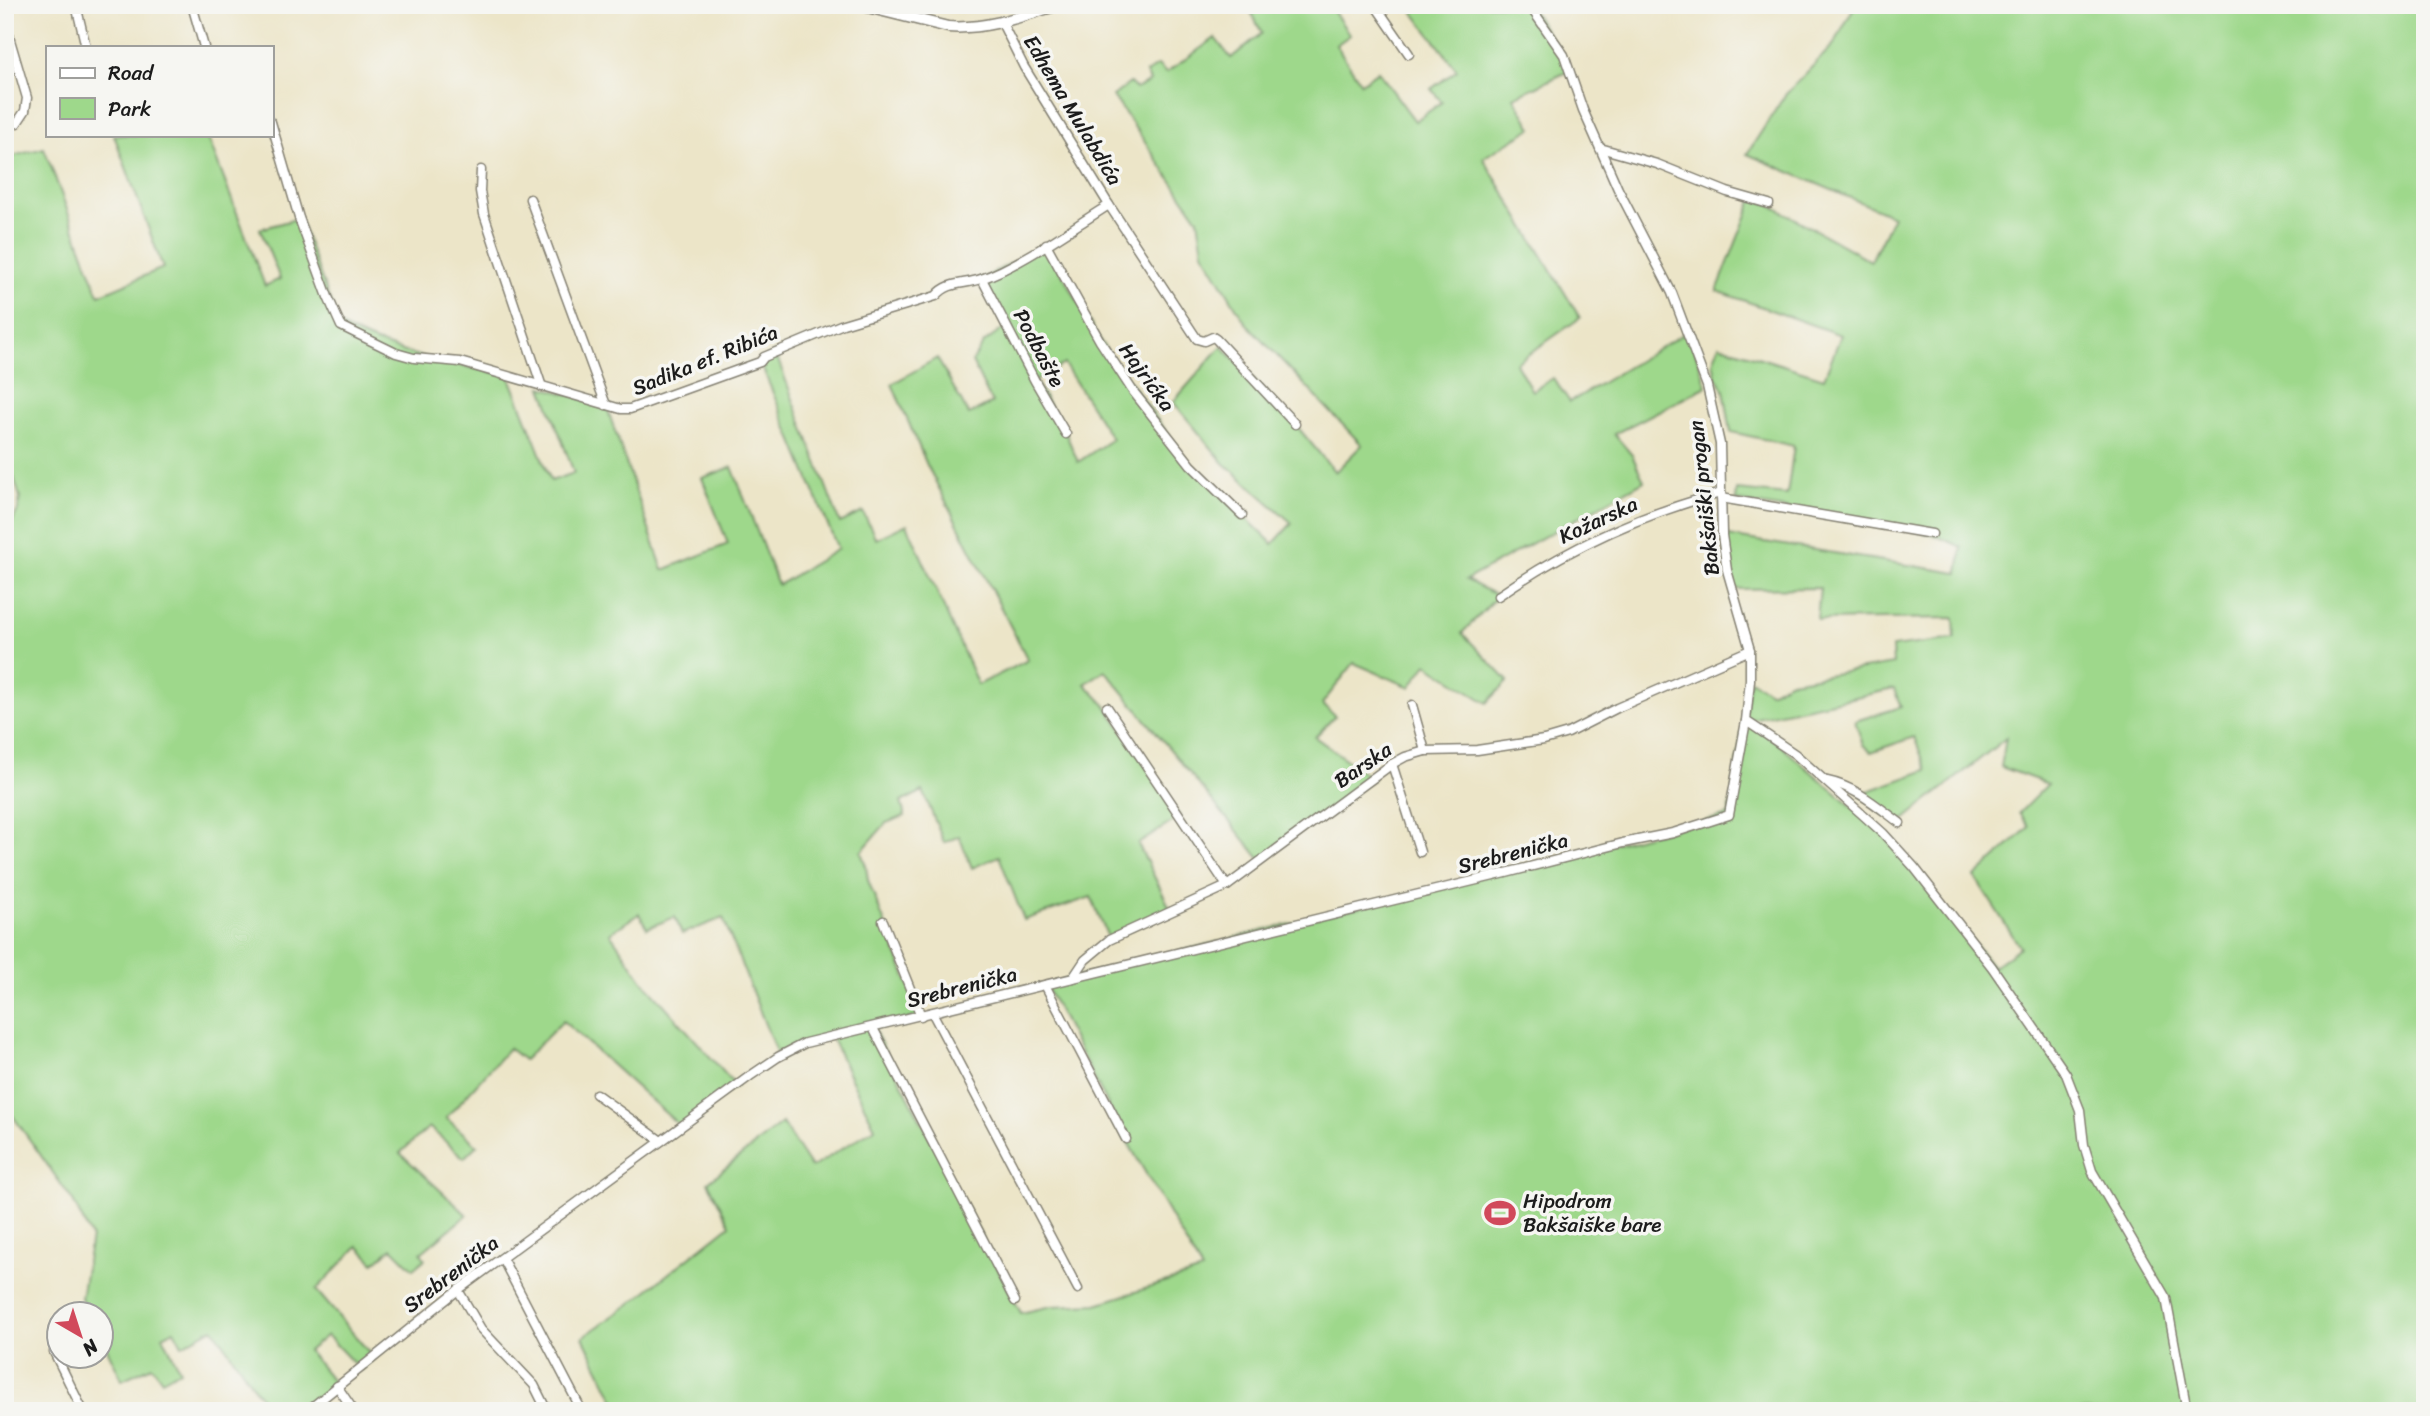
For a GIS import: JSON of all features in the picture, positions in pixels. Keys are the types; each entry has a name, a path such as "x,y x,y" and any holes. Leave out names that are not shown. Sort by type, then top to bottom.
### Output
{"street":[{"path":"76,5 86,46"},
{"path":"192,5 204,46"},
{"path":"859,5 948,27 982,26 1058,5"},
{"path":"1375,5 1409,54"},
{"name":"Bakšaiški progan","path":"1529,5 1564,54 1583,110 1672,293 1707,386 1720,444 1722,535 1727,570 1751,650 1746,721 1729,815"},
{"name":"Edhema Mulabdića","path":"1001,21 1024,67 1109,205 1098,212"},
{"path":"5,23 27,98 25,111 17,123"},
{"name":"Sadika ef. Ribića","path":"273,129 299,218 341,327 396,353 414,358 460,362 621,409 641,406 760,362 764,357 843,324 936,296 944,287 982,279 1098,212"},
{"path":"1600,148 1657,164 1727,192 1769,204"},
{"path":"481,170 480,191 484,214 542,387"},
{"path":"530,199 606,405"},
{"path":"1109,205 1197,339 1216,339 1295,424"},
{"name":"Hajrićka","path":"1046,244 1120,373 1191,465 1242,514"},
{"name":"Podbašte","path":"982,279 1066,434"},
{"path":"1721,496 1932,534"},
{"name":"Kožarska","path":"1498,596 1531,573 1574,549 1673,506 1721,496"},
{"name":"Barska","path":"1073,978 1085,960 1110,940 1227,886 1405,757 1425,751 1488,749 1544,740 1568,733 1617,708 1751,650"},
{"path":"1412,705 1425,751"},
{"path":"1107,707 1227,886"},
{"path":"1746,721 1795,754 1883,832 1914,867 1992,967 2066,1074 2080,1110 2084,1145 2092,1171 2166,1298 2187,1411"},
{"path":"1392,764 1420,852"},
{"path":"1824,780 1843,784 1860,793 1900,823"},
{"name":"Srebrenička","path":"307,1411 458,1290 778,1057 805,1043 1673,833 1729,815"},
{"path":"883,921 921,1016"},
{"path":"1045,985 1126,1139"},
{"path":"933,1014 1078,1289"},
{"path":"873,1028 1015,1301"},
{"path":"596,1094 662,1141"},
{"path":"502,1258 582,1411"},
{"path":"458,1290 481,1329 526,1375 547,1411"},
{"path":"63,1370 83,1411"},
{"path":"337,1386 354,1411"}],"green space":[{"path":"1260,5 1329,5 1350,35 1336,45 1361,83 1378,71 1415,121 1442,102 1431,89 1457,70 1408,5 1529,5 1571,70 1514,97 1532,128 1483,158 1580,318 1516,363 1532,391 1553,378 1570,402 1688,331 1707,386 1614,434 1632,455 1644,481 1466,580 1498,596 1462,633 1508,681 1487,703 1427,664 1410,687 1354,663 1322,704 1335,716 1315,737 1373,779 1261,860 1105,670 1085,684 1107,707 1180,817 1138,844 1171,910 1109,940 1091,897 1024,920 999,856 972,868 959,836 944,843 923,791 901,802 905,816 886,823 861,852 868,880 921,1016 873,1028 1021,1313 1052,1306 1097,1304 1202,1271 1126,1139 1045,985 1729,815 1750,680 1770,692 1791,681 1893,664 1892,647 1955,639 1954,618 1817,620 1820,588 1733,589 1722,535 1958,573 1962,547 1932,534 1736,501 1737,490 1787,495 1794,446 1731,432 1724,390 1716,377 1713,362 1719,345 1824,378 1841,335 1717,291 1753,199 1769,204 1871,261 1893,216 1747,154 1785,95 1835,43 1855,5 2425,5 2425,1411 620,1411 583,1337 630,1304 730,1225 708,1182 782,1123 811,1168 875,1128 831,1037 778,1057 723,918 682,934 675,917 647,928 639,914 610,933 643,981 736,1086 681,1127 563,1021 524,1060 509,1048 446,1118 477,1145 464,1158 429,1127 400,1153 467,1215 421,1253 425,1259 413,1269 392,1248 374,1263 358,1246 316,1290 374,1358 360,1370 327,1335 308,1351 337,1386 307,1411 270,1411 213,1328 182,1345 174,1330 163,1336 180,1370 162,1380 152,1366 122,1380 116,1367 116,1300 81,1298 91,1237 73,1201 5,1105 5,536 18,510 20,497 5,449 5,158 44,148 99,295 163,268 114,136 207,136 265,286 280,279 260,229 299,218 339,325 401,351 509,375 551,481 574,473 542,387 606,405 663,570 728,544 702,478 732,467 778,585 838,549 760,362 775,352 840,523 863,512 876,539 907,524 978,685 1028,660 927,465 892,384 937,358 969,415 992,403 972,362 984,343 1007,326 982,279 1046,244 1100,341 1191,465 1273,544 1292,523 1224,463 1173,402 1222,346 1295,424 1335,472 1362,445 1245,322 1203,252 1198,219 1113,96 1130,83 1136,89 1150,81 1146,73 1158,65 1166,73 1215,38 1231,58 1262,33 1251,12","holes":["1064,364 1112,439 1078,462 1066,434 1035,381","1894,689 1901,707 1855,721 1863,745 1871,752 1914,737 1927,770 1860,794 1900,823 2006,738 2001,767 2048,784 2019,813 2029,827 1975,877 2020,947 1993,967 1883,833 1747,720"]}],"place":[{"name":"Hipodrom Bakšaiške bare","path":"1500,1213"}]}
